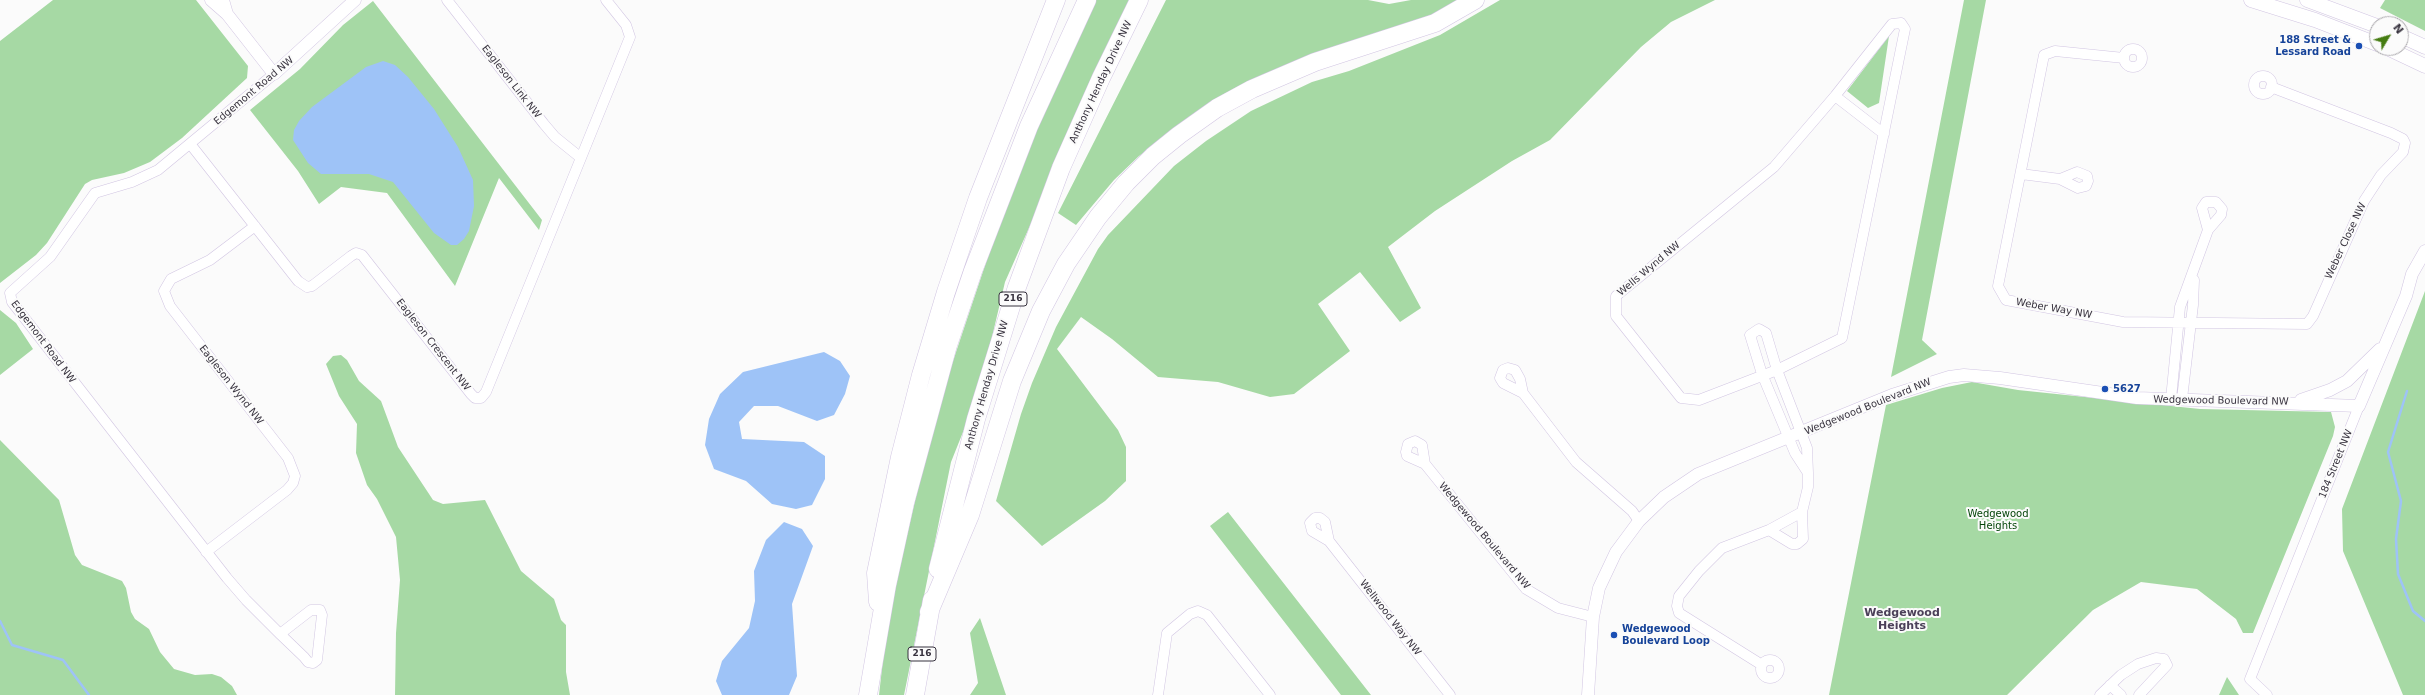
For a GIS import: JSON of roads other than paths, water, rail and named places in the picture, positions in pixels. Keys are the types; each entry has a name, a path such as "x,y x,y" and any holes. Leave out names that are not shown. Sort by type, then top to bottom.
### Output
{"highway":[{"path":"880,624 876,573 900,457 921,374 946,292 978,198 1056,0"},
{"path":"1029,126 1050,54 1074,0"},
{"path":"868,695 880,624 907,496 948,346 978,257 1029,126 1086,0"},
{"name":"Anthony Henday Drive NW","path":"915,695 929,612 956,494 987,381 1017,287 1061,168 1101,78 1139,0"},
{"path":"929,612 970,514 1012,381 1041,311 1066,264 1098,217 1126,183 1153,156 1179,135 1217,108 1252,89 1314,62 1435,23 1475,0"}],"main road":[{"path":"2251,0 2315,20 2369,41"},
{"path":"2307,0 2322,2 2369,23"},
{"path":"2409,40 2425,48"},
{"path":"2404,56 2425,66"}],"street":[{"path":"211,0 228,14 274,74"},
{"path":"223,0 228,14"},
{"name":"Edgemont Road NW","path":"280,634 311,610 320,610 322,615 317,660 313,664 308,662 280,634 246,600 206,552 12,302 10,293 50,257 95,193 145,177 158,170 191,145 274,74 355,0"},
{"name":"Eagleson Link NW","path":"448,0 555,137 582,158"},
{"name":"Eagleson Crescent NW","path":"191,145 298,281 307,287 356,253 362,255 471,394 475,398 481,398 486,392 630,37 626,25 606,0"},
{"path":"2315,20 2322,2"},
{"name":"Wells Wynd NW","path":"1901,23 1905,29 1842,338 1777,370 1762,374 1699,400 1681,398 1616,316 1616,296 1774,167 1835,96 1892,24 1901,23"},
{"name":"Weber Way NW","path":"2124,58 2055,51 2044,55 1998,286 2006,300 2123,322 2185,322"},
{"name":"Weber Close NW","path":"2185,322 2307,324 2313,316 2364,201 2381,175 2405,148 2403,139 2391,133 2271,87"},
{"path":"1835,96 1884,134"},
{"path":"2021,174 2060,179"},
{"name":"Eagleson Wynd NW","path":"206,552 287,490 293,483 295,476 288,458 170,306 164,291 171,279 210,260 255,226"},
{"path":"2176,399 2185,322 2180,307 2194,274 2208,230"},
{"name":"184 Street NW","path":"2267,695 2250,679 2359,406 2406,296 2412,274 2425,251"},
{"path":"1770,530 1786,541 1797,544 1803,539 1802,512 1808,487 1808,473 1808,448 1777,370 1766,333 1759,329 1750,335 1762,374 1795,453 1808,473"},
{"path":"2293,402 2330,390 2347,381 2385,344"},
{"name":"Wedgewood Boulevard NW","path":"1588,695 1593,617 1599,588 1612,559 1639,521 1664,497 1698,474 1802,433 1892,395 1933,380 1956,376 2000,378 2107,395 2359,406"},
{"path":"1523,393 1576,462 1632,511 1639,521"},
{"name":"Wedgewood Boulevard NW","path":"1425,464 1526,589 1558,608 1593,617"},
{"path":"1762,665 1679,613 1677,606 1679,596 1698,571 1722,548 1770,530 1802,512"},
{"name":"Wellwood Way NW","path":"1329,541 1450,695"},
{"path":"1158,695 1167,633 1190,614 1198,611 1207,615 1270,695"},
{"path":"2100,695 2110,685 2138,664 2156,658 2164,659 2167,665 2139,695"},
{"path":"2110,685 2121,695"}],"water":[{"path":"383,61 395,65 408,77 434,109 458,147 473,180 474,206 469,231 464,239 457,245 451,245 434,233 393,182 369,174 321,174 308,163 293,140 294,130 299,121 312,107 366,67"},
{"path":"824,352 840,361 850,376 845,394 834,415 817,421 778,406 754,406 739,422 742,439 804,442 825,456 825,479 812,505 796,509 772,504 746,481 714,469 705,445 709,419 720,394 743,372"},
{"path":"784,522 802,529 813,546 792,604 797,676 789,695 722,695 716,681 722,661 749,628 755,601 754,571 766,540"}],"waterway":[{"path":"2407,391 2388,452 2401,501 2396,539 2398,574 2413,611 2425,621"},
{"path":"0,621 12,645 63,660 89,695"}],"place":[{"name":"188 Street & Lessard Road","path":"2359,46"},
{"name":"5627","path":"2105,389"},
{"name":"Wedgewood Boulevard Loop","path":"1614,635"}],"district":[{"name":"Wedgewood Heights","path":"1902,619"}]}
